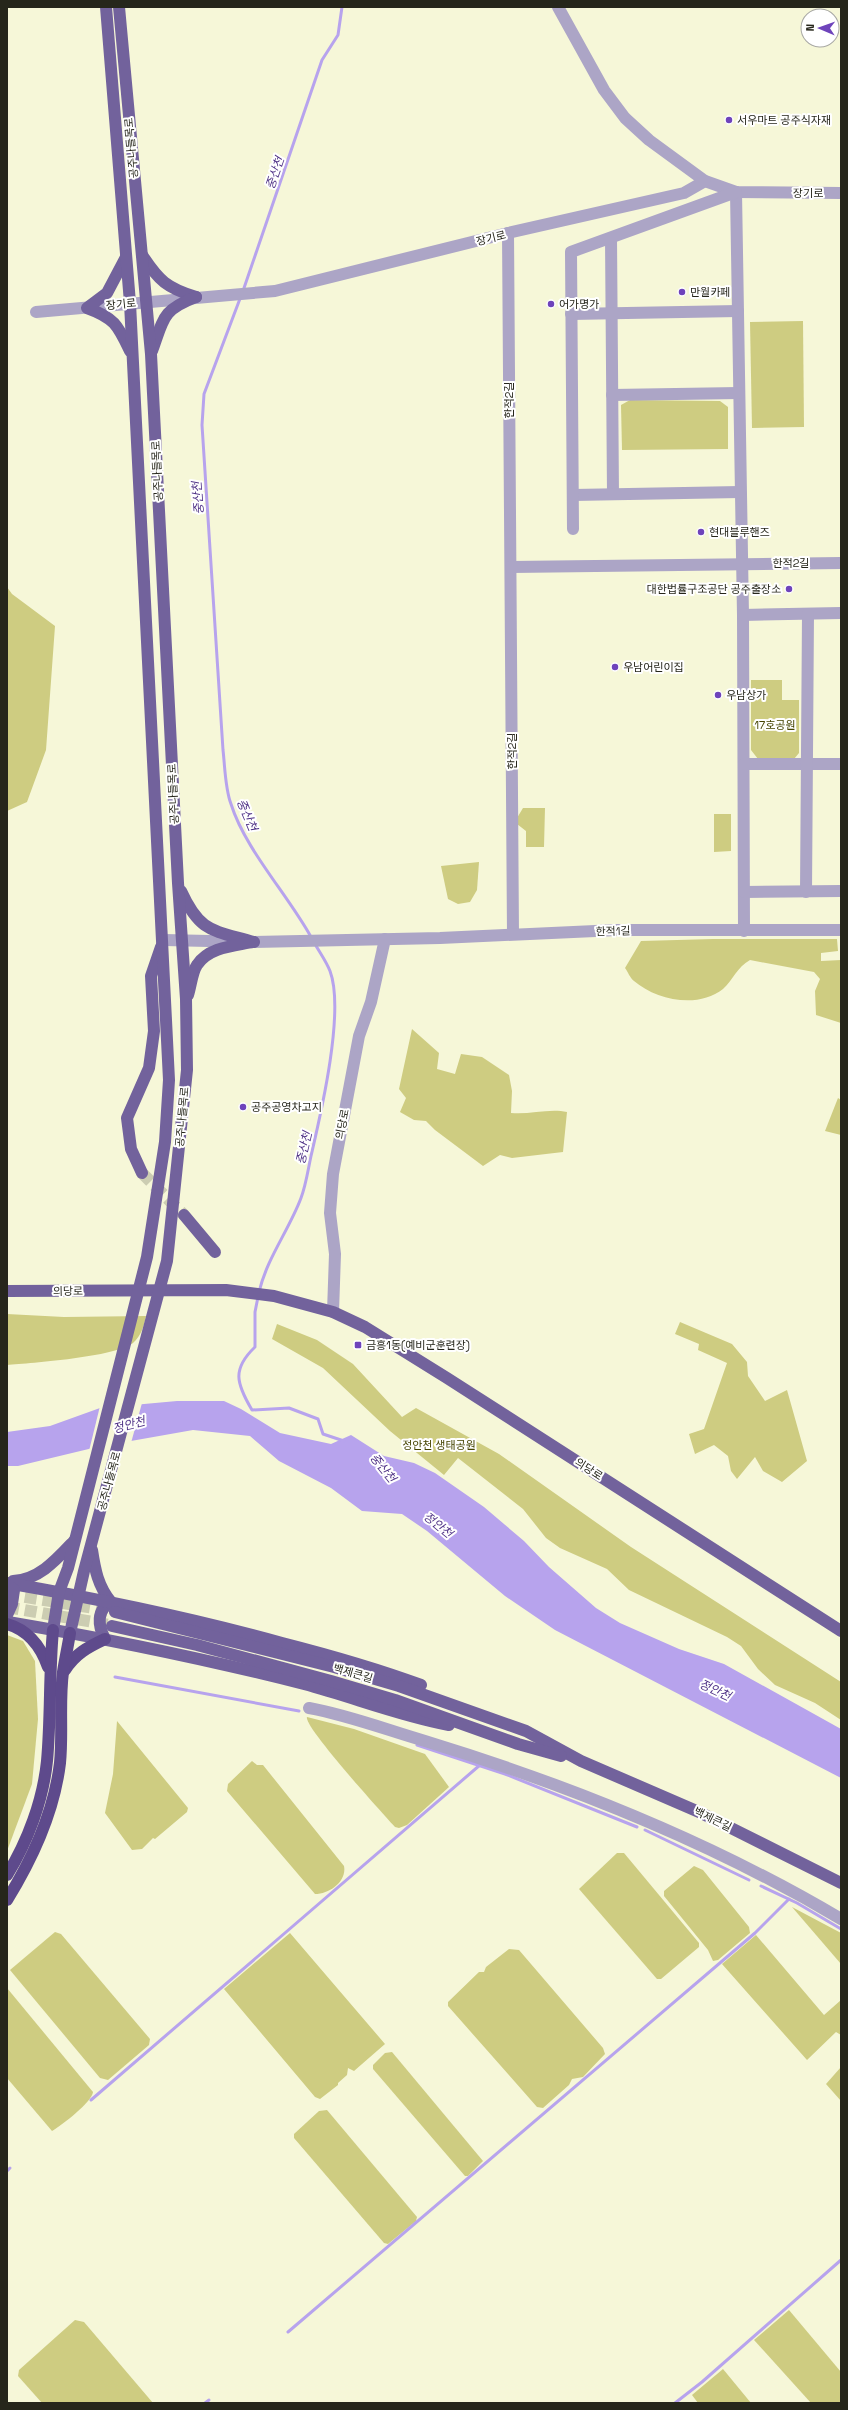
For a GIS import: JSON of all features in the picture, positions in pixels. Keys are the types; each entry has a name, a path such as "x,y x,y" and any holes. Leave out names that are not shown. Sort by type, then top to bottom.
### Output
{"highway":[{"path":"7,1623 29,1635 44,1653 50,1672"},
{"path":"7,1875 28,1834 39,1802 47,1761 53,1630"},
{"path":"7,1900 28,1864 52,1806 60,1763 63,1672 70,1633"},
{"path":"63,1672 72,1659 83,1650 105,1639"}],"main road":[{"name":"공주나들목로","path":"53,1630 59,1592 68,1568 147,1257 165,1142 169,1080 164,940 130,303 106,7"},
{"name":"공주나들목로","path":"70,1633 78,1595 90,1572 91,1547 167,1261 187,1070 186,999 178,883 150,354 119,7"},
{"path":"141,253 154,272 169,288 201,296"},
{"path":"87,308 107,293 114,282 126,256"},
{"path":"150,354 165,316 170,309 201,296"},
{"path":"87,308 107,315 113,320 132,355"},
{"path":"178,883 188,906 202,924 212,930 254,942"},
{"path":"142,1173 131,1149 127,1118 149,1068 154,1031 151,976 164,940"},
{"path":"186,999 196,966 204,956 214,951 254,942"},
{"path":"184,1215 215,1252"},
{"name":"의당로","path":"7,1292 226,1290 274,1296 333,1312 365,1328 447,1378 841,1631"},
{"path":"7,1583 24,1581 51,1565 75,1540"},
{"path":"90,1572 113,1607"},
{"path":"7,1583 14,1590 12,1604 7,1615"},
{"name":"백제큰길","path":"7,1583 78,1595 113,1607 334,1667 399,1686 526,1731 581,1761 698,1812 841,1883"},
{"path":"105,1639 100,1629 100,1614 104,1605 113,1607"},
{"path":"7,1623 105,1639 234,1667 305,1684 423,1720 476,1730"},
{"name":"백제큰길","path":"112,1626 197,1645 331,1681 395,1700 476,1730 581,1761"}],"street":[{"name":"장기로","path":"558,7 578,46 604,90 625,118 649,140 705,181 736,192 841,193"},
{"name":"장기로","path":"36,312 201,296 275,291 508,233 684,193 705,181"},
{"path":"573,529 571,252 736,192 743,614 744,931"},
{"name":"한적2길","path":"508,233 513,934"},
{"path":"611,238 613,494"},
{"path":"571,314 738,311"},
{"path":"612,395 739,393"},
{"path":"573,495 740,492"},
{"name":"한적2길","path":"510,567 841,563"},
{"path":"743,614 841,613"},
{"path":"806,892 808,614"},
{"path":"744,764 841,764"},
{"path":"744,892 841,891"},
{"name":"한적1길","path":"164,940 254,942 273,940 385,939 617,930 841,930"},
{"name":"의당로","path":"333,1312 335,1254 330,1213 333,1174 359,1036 371,1002 385,939"},
{"path":"309,1708 469,1754 596,1799 722,1855 841,1918"}],"green space":[{"path":"803,321 804,427 752,428 750,322"},
{"path":"630,400 720,401 728,407 728,449 622,450 621,405"},
{"path":"7,587 12,594 55,626 46,750 27,802 7,811"},
{"name":"17호공원","path":"751,680 782,680 782,700 799,700 799,753 794,759 758,759 751,750"},
{"path":"523,808 545,808 544,847 526,847 526,831 517,824 517,818"},
{"path":"714,814 731,814 731,851 714,852"},
{"path":"479,862 477,890 470,902 458,904 448,899 441,866"},
{"path":"713,939 837,939 838,951 821,953 821,961 841,960 841,1023 816,1015 815,991 820,979 814,972 750,960 738,970 723,989 713,995 702,999 677,1000 643,988 630,977 625,968 641,941"},
{"path":"412,1029 439,1053 437,1069 455,1074 461,1054 482,1057 509,1075 512,1091 511,1113 553,1111 567,1112 563,1152 512,1158 500,1155 483,1166 435,1130 426,1121 414,1120 400,1112 406,1098 399,1089"},
{"path":"838,1098 841,1100 841,1135 825,1131"},
{"path":"7,1314 64,1317 146,1316 138,1337 133,1343 123,1348 92,1356 7,1365"},
{"path":"680,1322 732,1344 747,1362 748,1376 765,1401 787,1390 807,1461 782,1482 763,1471 755,1457 737,1479 731,1471 728,1456 714,1445 695,1454 689,1434 704,1429 727,1363 698,1350 699,1344 675,1334"},
{"name":"정안천 생태공원","path":"277,1324 317,1340 353,1364 402,1417 416,1408 499,1454 631,1547 841,1682 841,1720 815,1703 775,1685 758,1669 741,1646 727,1637 629,1590 607,1569 560,1548 546,1538 523,1509 458,1458 444,1475 390,1431 323,1368 272,1339"},
{"path":"7,1635 23,1641 35,1661 38,1719 32,1784 7,1851"},
{"path":"307,1717 354,1729 425,1754 449,1787 407,1825 399,1828 395,1827 330,1753 309,1724"},
{"path":"117,1721 188,1808 187,1812 155,1839 153,1838 142,1849 132,1850 105,1813 113,1774"},
{"path":"252,1761 257,1765 263,1765 344,1866 343,1877 332,1889 315,1894 227,1791 228,1784"},
{"path":"617,1853 624,1853 699,1943 699,1947 661,1979 657,1979 579,1889"},
{"path":"694,1866 703,1870 749,1927 750,1933 718,1960 713,1961 708,1950 664,1896 664,1891"},
{"path":"792,1907 841,1933 841,1964"},
{"path":"55,1932 61,1934 150,2039 149,2045 108,2080 100,2078 10,1970"},
{"path":"290,1933 385,2044 354,2071 348,2068 347,2075 338,2083 338,2085 320,2099 315,2097 224,1989"},
{"path":"756,1935 824,2015 841,2000 841,2035 836,2032 807,2060 722,1964"},
{"path":"509,1949 519,1950 603,2048 605,2054 583,2077 572,2079 569,2085 543,2108 537,2107 448,2006 448,2002 479,1972 484,1972 486,1967"},
{"path":"7,1988 93,2092 88,2101 82,2107 69,2119 52,2131 7,2078"},
{"path":"392,2052 483,2161 468,2176 465,2176 373,2069 373,2065 385,2053"},
{"path":"841,2067 841,2101 826,2084"},
{"path":"327,2110 417,2217 416,2221 388,2244 384,2243 294,2138 294,2134 319,2111"},
{"path":"789,2310 841,2372 841,2403 811,2403 754,2340"},
{"path":"75,2320 84,2322 153,2403 42,2403 18,2376 19,2370"},
{"path":"723,2369 751,2403 698,2403 692,2395"}],"water":[{"name":"정안천","path":"177,1401 224,1401 241,1409 280,1433 331,1444 351,1435 384,1456 414,1463 435,1473 484,1507 524,1541 549,1567 596,1608 620,1623 679,1649 724,1664 841,1729 841,1778 555,1630 505,1596 427,1531 402,1514 362,1511 331,1488 279,1461 250,1436 193,1430 97,1447 18,1466 7,1466 7,1432 50,1426 100,1408"}],"pier":[{"path":"142,1403 131,1443 89,1451 100,1406"}],"waterway":[{"name":"중산천","path":"243,291 322,60 338,35 342,7"},
{"name":"중산천","path":"241,296 204,394 202,425 223,750 228,791 231,804 238,821 256,855 302,921 311,937"},
{"name":"중산천","path":"259,1292 267,1267 303,1193 330,1062 335,1011 334,989 330,971 315,944"},
{"name":"중산천","path":"258,1297 255,1312 255,1347 243,1362 239,1377 242,1392 252,1410 289,1408 318,1419 323,1434 344,1441"},
{"path":"115,1677 299,1711"},
{"path":"417,1745 505,1774 637,1827"},
{"path":"91,2100 480,1765"},
{"path":"645,1830 749,1880"},
{"path":"761,1886 797,1903 841,1929"},
{"path":"288,2332 755,1933 789,1899"},
{"path":"7,2171 10,2168"},
{"path":"675,2403 702,2382 841,2260"},
{"path":"205,2403 209,2400"}],"tunnel":[{"path":"142,1173 184,1215"},
{"path":"7,1594 112,1611"},
{"path":"7,1607 110,1625"}],"place":[{"name":"서우마트 공주식자재","path":"729,120"},
{"name":"만월카페","path":"682,292"},
{"name":"어가명가","path":"551,304"},
{"name":"현대블루핸즈","path":"701,532"},
{"name":"대한법률구조공단 공주출장소","path":"789,589"},
{"name":"우남어린이집","path":"615,667"},
{"name":"우남상가","path":"718,695"},
{"name":"공주공영차고지","path":"243,1107"},
{"name":"금흥1동(예비군훈련장)","path":"358,1345"}]}
